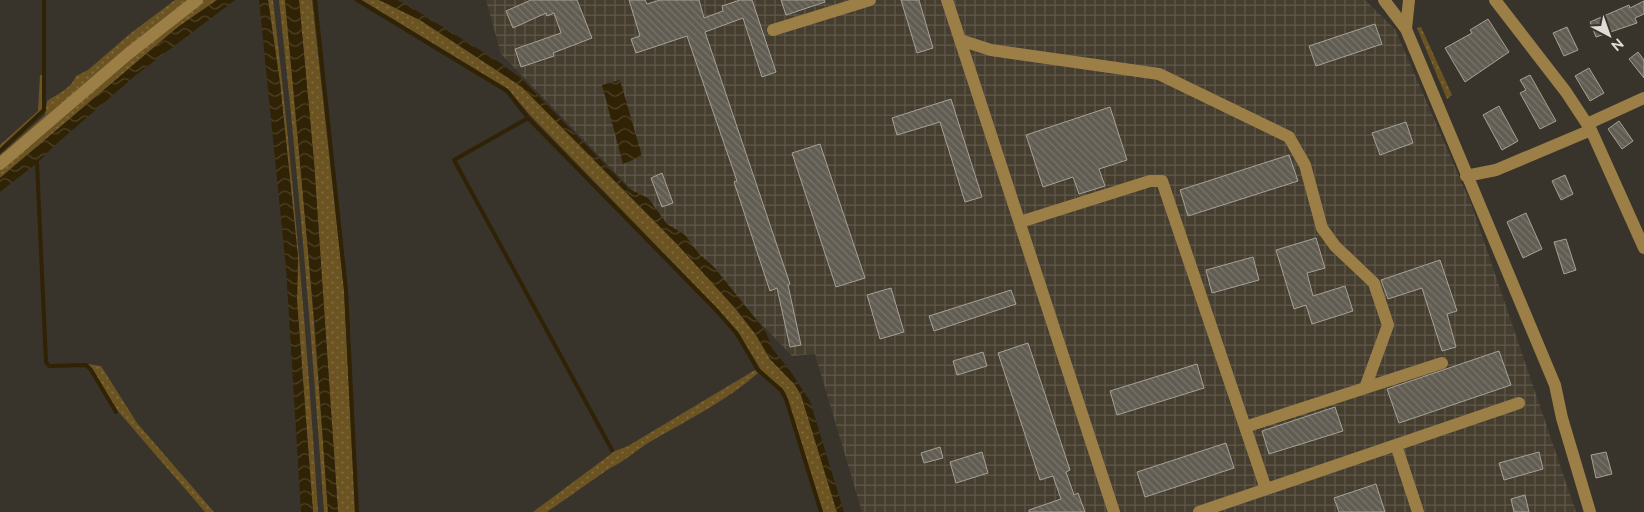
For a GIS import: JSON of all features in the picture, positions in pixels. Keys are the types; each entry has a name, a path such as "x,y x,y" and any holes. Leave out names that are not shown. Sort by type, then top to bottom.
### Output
{"street":[{"path":"0,164 78,95 197,0"},
{"path":"773,30 870,0"},
{"path":"947,0 1114,512"},
{"path":"1384,0 1406,29 1555,386 1562,418 1590,512"},
{"path":"1406,29 1409,0"},
{"path":"1495,0 1566,92 1589,127 1644,248"},
{"path":"960,40 991,50 1159,74 1289,137 1305,165 1322,228 1335,246 1374,284 1388,324 1366,388"},
{"path":"1466,176 1496,170 1589,127 1644,98"},
{"path":"1020,222 1150,181 1162,181 1266,489"},
{"path":"1245,427 1442,363"},
{"path":"1199,512 1519,403"},
{"path":"1396,445 1418,512"}],"shaded area":[{"path":"175,0 189,0 0,159 0,155 45,115 47,101 67,88 76,76 88,70 131,33"},
{"path":"201,0 217,0 178,27 0,178 0,166"},
{"path":"268,0 273,0 287,128 304,320 318,512 313,512 297,301 298,257 280,83"},
{"path":"279,0 285,0 319,384 328,512 324,512 304,256"},
{"path":"299,0 312,0 344,290 355,512 338,512 314,162"},
{"path":"362,0 379,0 420,20 522,87 677,244 735,308 756,335 770,359 795,385 801,395 837,512 823,512 785,392 761,370 738,332 718,309 530,115 508,89"},
{"path":"486,0 1365,0 1395,29 1472,206 1576,512 862,512 815,354 792,356 501,54"},
{"path":"1421,27 1452,95 1447,99 1417,28"},
{"path":"40,75 43,75 42,111 0,149 0,145 38,111"},
{"path":"88,364 101,366 137,423 214,512 205,512 117,410"},
{"path":"755,370 758,373 733,393 648,443 547,512 533,512 615,451 628,446"}],"water":[{"path":"217,0 235,0 136,75 37,163 0,192 0,178 178,27"},
{"path":"259,0 268,0 280,83 298,257 297,301 313,512 301,512 286,268"},
{"path":"285,0 299,0 314,162 338,512 328,512 315,327"},
{"path":"379,0 397,0 406,4 499,62 522,79 629,189 648,198 667,224 685,235 699,254 714,267 766,332 772,348 810,401 844,512 837,512 801,395 795,385 770,359 756,335 735,308 677,244 522,87 420,20"},
{"path":"620,80 642,156 623,164 602,85"}],"building":[{"path":"531,0 577,0 592,38 553,53 554,56 521,67 515,49 561,33 554,13 547,16 546,13 513,28 506,11"},
{"path":"629,0 645,0 647,4 660,0 699,0 704,18 723,11 722,6 740,0 752,0 776,72 762,77 743,18 705,32 790,284 788,285 801,345 790,347 777,288 770,291 734,182 737,181 687,36 636,53 631,39 640,36"},
{"path":"781,0 824,0 825,2 786,15"},
{"path":"901,0 919,0 933,48 917,53"},
{"path":"1644,1 1644,14 1635,18 1637,23 1596,37 1590,22 1629,5 1630,8"},
{"path":"1488,19 1509,52 1465,82 1445,48 1472,33 1470,30"},
{"path":"1375,24 1382,44 1316,66 1309,46"},
{"path":"1567,27 1578,50 1564,56 1553,33"},
{"path":"1638,52 1644,60 1644,78 1629,59"},
{"path":"1589,68 1604,93 1590,101 1575,76"},
{"path":"1530,75 1556,121 1540,129 1520,93 1526,90 1520,80"},
{"path":"951,99 982,197 965,202 940,122 897,135 892,118"},
{"path":"1499,106 1518,141 1502,150 1483,115"},
{"path":"1110,107 1127,160 1099,169 1105,186 1079,194 1073,177 1043,187 1026,135"},
{"path":"1619,121 1633,141 1622,149 1608,129"},
{"path":"1406,122 1413,143 1380,155 1372,133"},
{"path":"820,144 865,278 836,287 792,153"},
{"path":"1289,155 1298,181 1188,216 1180,190"},
{"path":"662,173 673,203 662,207 651,178"},
{"path":"1565,175 1573,194 1561,200 1552,181"},
{"path":"1526,213 1542,249 1523,258 1507,222"},
{"path":"1316,238 1325,268 1307,273 1313,296 1345,286 1353,311 1312,324 1306,305 1294,309 1276,250"},
{"path":"1566,239 1576,270 1564,274 1554,242"},
{"path":"1253,257 1259,280 1212,293 1206,270"},
{"path":"1440,260 1457,311 1447,314 1456,347 1442,351 1422,288 1388,299 1381,280"},
{"path":"891,288 904,332 880,339 867,295"},
{"path":"1011,290 1016,304 934,331 929,316"},
{"path":"1028,343 1070,470 1066,472 1074,495 1078,493 1085,512 1029,512 1029,510 1061,499 1053,476 1040,480 998,353"},
{"path":"1499,351 1511,385 1399,423 1387,389"},
{"path":"983,352 987,366 957,375 953,361"},
{"path":"1197,364 1204,388 1117,415 1110,391"},
{"path":"1335,407 1343,431 1269,454 1262,431"},
{"path":"1226,443 1234,468 1145,497 1137,472"},
{"path":"940,447 943,458 924,463 921,453"},
{"path":"982,452 988,473 956,483 950,462"},
{"path":"1539,452 1543,469 1504,480 1499,463"},
{"path":"1606,452 1612,474 1596,478 1591,455"},
{"path":"1376,484 1385,512 1339,512 1334,498"},
{"path":"1525,495 1529,512 1514,512 1511,499"}],"waterway":[{"path":"0,151 44,110 44,0"},
{"path":"315,0 346,290 357,512"},
{"path":"357,0 507,91 528,118 716,310 737,334 758,370 781,390 786,399 821,512"},
{"path":"528,118 454,160 612,450"},
{"path":"37,163 46,362 49,366 86,365 91,370 116,412"}]}
